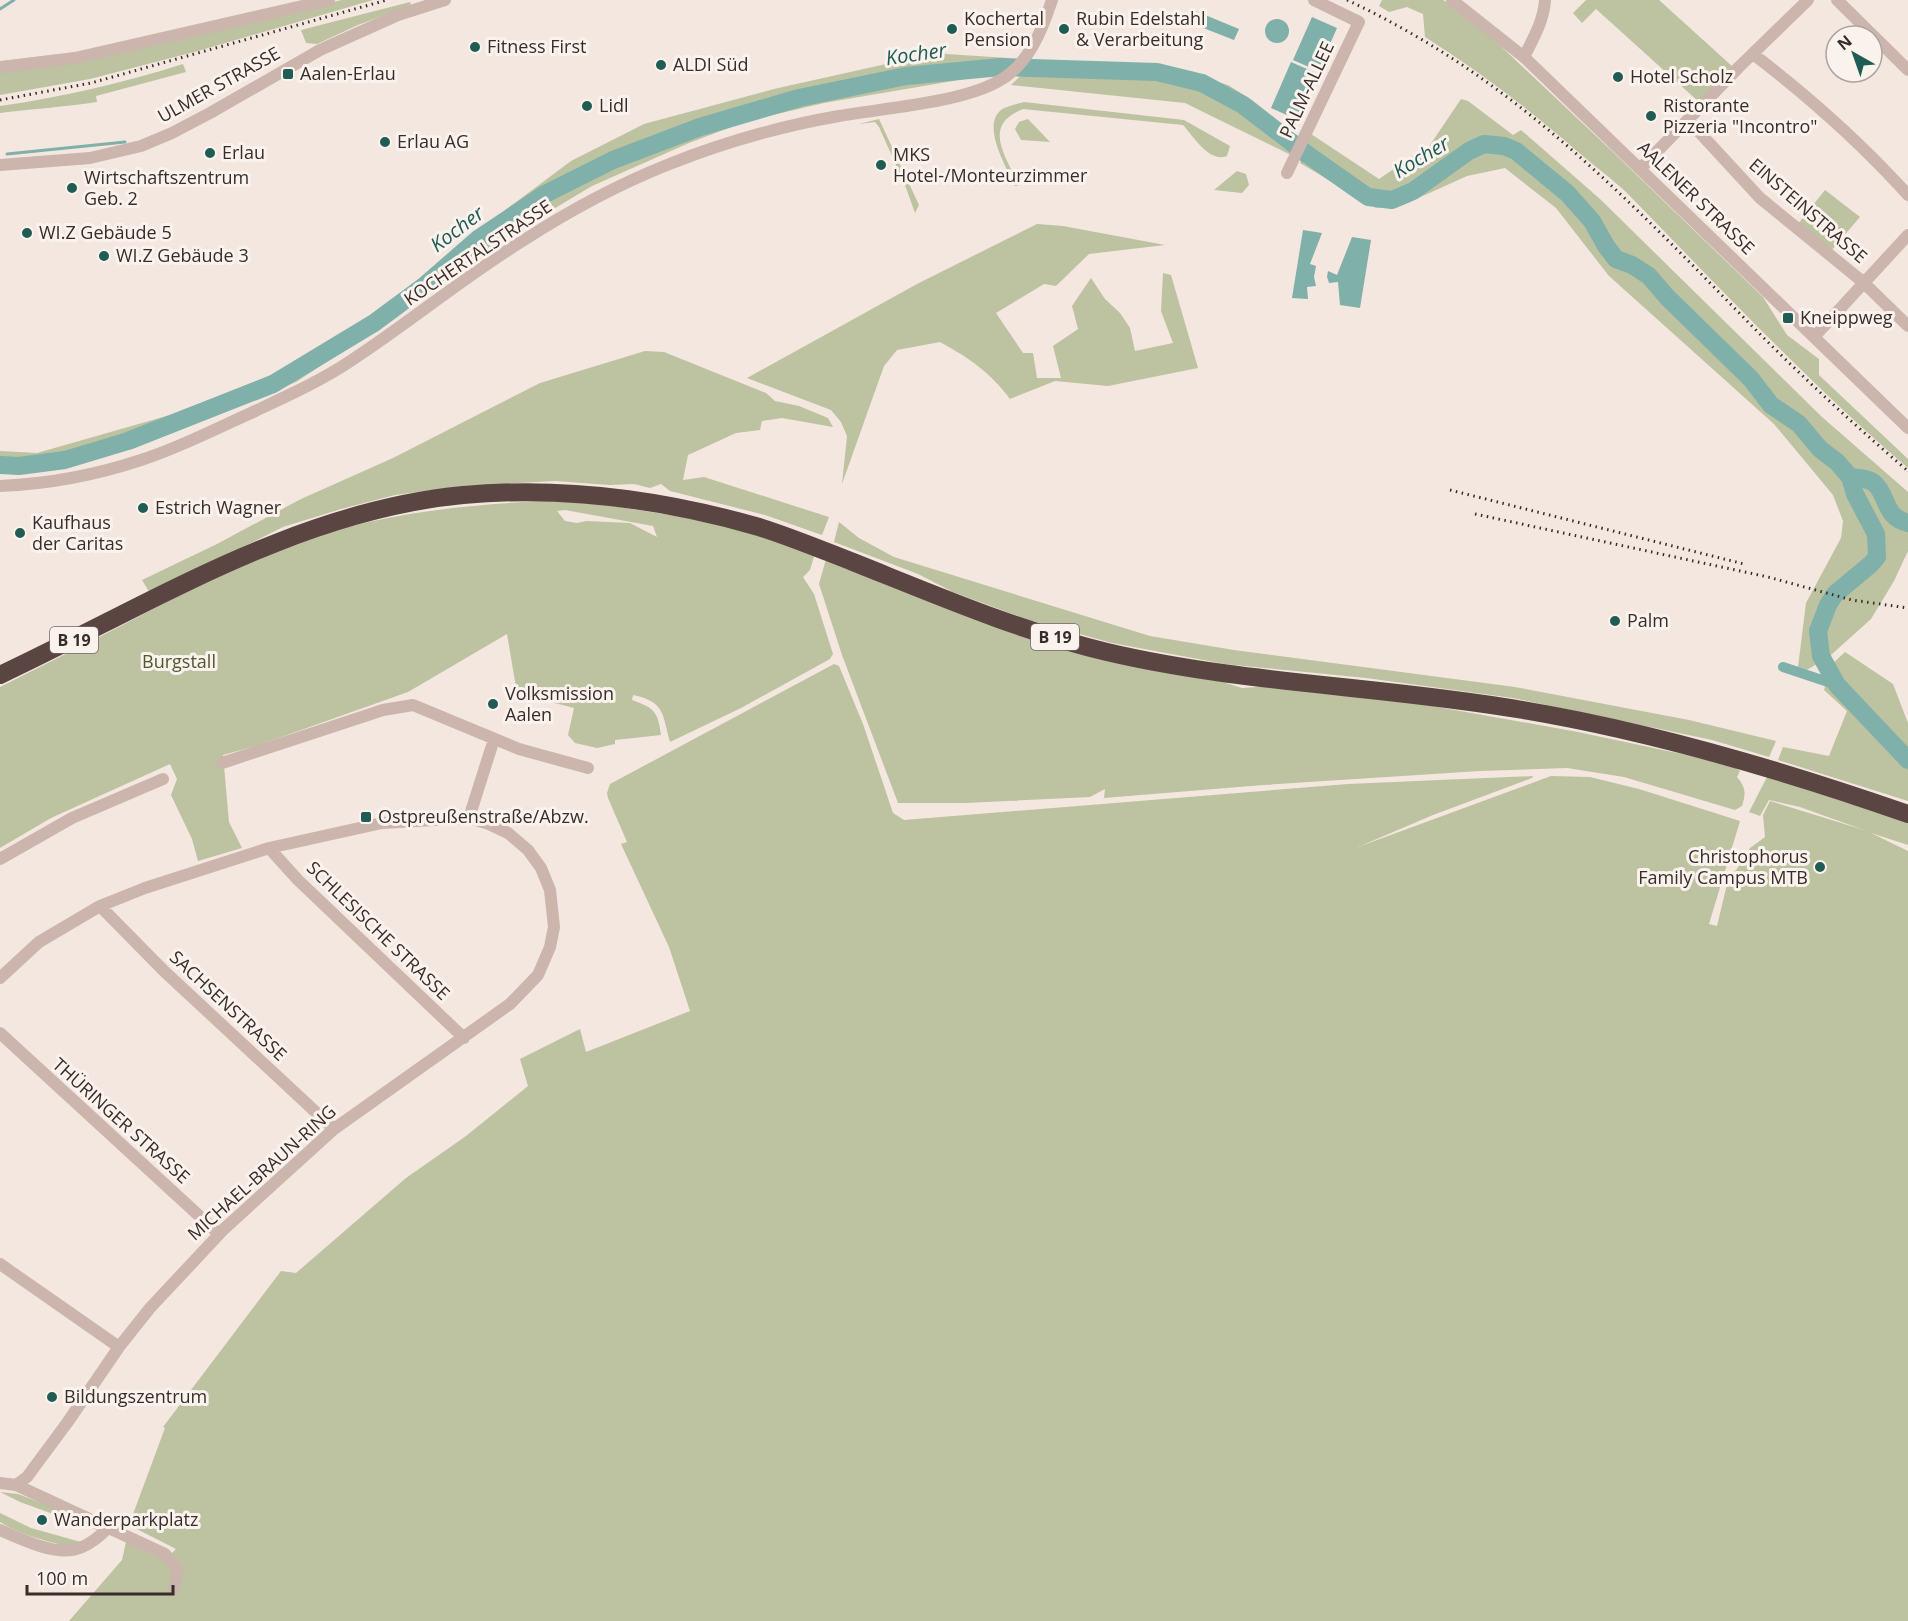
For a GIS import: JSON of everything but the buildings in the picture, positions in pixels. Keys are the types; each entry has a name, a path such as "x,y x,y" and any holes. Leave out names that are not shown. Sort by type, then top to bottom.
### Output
{"highway":[{"name":"B 19","path":"0,675 252,552 337,520 395,506 460,495 569,492 634,498 757,527 1014,625 1105,652 1248,676 1521,709 1607,725 1785,772 1908,814"}],"street":[{"path":"0,67 75,58 277,6 328,0"},
{"name":"ULMER STRASSE","path":"0,165 90,158 141,146 182,128 320,50 398,15 445,0"},
{"name":"KOCHERTALSTRASSE","path":"0,486 84,476 141,460 188,442 283,398 349,363 523,240 611,190 667,165 719,146 789,127 836,116 962,95 997,83 1028,54 1042,31 1052,0"},
{"name":"PALM-ALLEE","path":"1290,167 1359,22 1314,0"},
{"name":"AALENER STRASSE","path":"1452,0 1524,57 1908,428"},
{"path":"1524,57 1537,31 1545,9 1545,0"},
{"path":"1640,169 1808,0"},
{"path":"1837,0 1908,70"},
{"path":"1753,54 1786,79 1857,144 1908,195"},
{"name":"EINSTEINSTRASSE","path":"1688,120 1760,198 1863,282 1908,326"},
{"path":"1814,337 1908,235"},
{"path":"222,763 383,710 413,705 519,749 588,768"},
{"path":"0,978 39,942 100,906 145,888 268,848 382,823 469,818 494,739"},
{"path":"0,859 72,818 163,779"},
{"name":"MICHAEL-BRAUN-RING","path":"16,1485 27,1477 119,1347 186,1268 219,1234 334,1129 510,1004 538,975 550,947 554,927 550,890 540,868 528,850 508,834 489,824 469,818"},
{"name":"SCHLESISCHE STRASSE","path":"268,848 298,880 464,1038"},
{"name":"SACHSENSTRASSE","path":"100,906 164,971 334,1129"},
{"name":"THÜRINGER STRASSE","path":"0,1033 219,1234"},
{"path":"0,1264 119,1347"},
{"path":"0,1483 16,1485 165,1554 178,1570 174,1588"},
{"path":"0,1530 51,1549 72,1550 95,1540 108,1528"}],"green space":[{"path":"342,0 373,0 198,51 90,79 0,95 0,65 75,58"},
{"path":"1382,0 1443,0 1459,9 1491,37 1763,297 1787,335 1819,359 1819,375 1908,459 1908,468 1799,368 1626,192 1541,120 1465,63 1425,37 1423,14 1407,7 1389,12 1379,6"},
{"path":"1586,0 1659,0 1733,67 1699,102 1596,9 1582,23 1573,13"},
{"path":"410,2 411,5 358,25 317,44 306,43 301,30"},
{"path":"941,51 946,54 1009,58 982,76 824,103 747,121 689,143 592,186 490,247 363,338 296,382 179,430 86,462 22,474 0,474 0,451 37,453 177,413 291,367 427,280 508,208 571,161 644,124 774,89 934,55"},
{"path":"1035,62 1164,67 1228,85 1252,100 1296,135 1291,155 1185,103 1011,85"},
{"path":"183,64 186,72 96,96 97,102 0,113 0,106 93,89"},
{"path":"1461,99 1468,101 1513,135 1521,130 1600,199 1822,417 1908,492 1908,551 1894,581 1871,619 1831,655 1807,670 1798,667 1806,603 1841,538 1843,521 1833,495 1774,424 1609,276 1556,208 1505,168 1467,176 1403,205 1376,208 1300,163 1311,134 1379,179 1414,155 1424,154"},
{"path":"1024,102 1184,120 1230,146 1227,156 1214,156 1202,148 1183,125 1023,109 1010,116 1003,124 1000,133 1003,153 1019,185 1015,186 997,147 994,126 1001,110"},
{"path":"879,119 919,205 915,213 879,127 875,122 859,124"},
{"path":"1028,119 1050,142 1021,140 1015,129 1019,122"},
{"path":"1237,171 1246,174 1249,185 1242,193 1214,190"},
{"path":"1825,190 1860,217 1830,252 1797,225"},
{"path":"1037,224 1063,226 1165,245 1089,254 1056,286 1044,284 996,313 1023,353 1033,353 1037,378 1061,378 1053,346 1078,329 1072,306 1091,278 1105,299 1120,313 1130,328 1135,351 1173,343 1161,311 1163,273 1171,275 1198,368 1108,386 1055,381 1010,399 978,366 940,342 897,350 884,366 842,484 847,436 841,422 831,410 747,378 917,284"},
{"path":"645,351 664,352 766,393 775,401 799,406 828,418 833,427 782,418 762,421 760,430 736,433 688,455 683,480 704,477 829,517 822,535 765,515 670,491 661,484 650,488 634,484 609,485 555,481 463,486 395,495 283,527 150,593 142,580 217,544 301,499 393,458 540,383"},
{"name":"Burgstall","path":"573,500 709,521 815,553 810,570 803,577 814,594 833,654 830,659 741,708 670,742 663,716 657,705 633,695 632,700 645,705 654,712 661,735 615,740 615,744 597,748 575,743 568,735 574,708 517,693 507,634 408,692 259,745 223,755 229,822 242,848 198,861 192,839 171,795 177,779 170,764 51,818 0,848 0,687 237,565 286,545 357,524 428,511","holes":["565,510 653,526 657,537 630,523 565,521 557,511"]},
{"path":"839,522 859,538 894,557 1150,636 1234,650 1515,687 1689,720 1776,741 1769,757 1712,740 1513,698 1366,678 1225,664 1112,643 1029,620 953,592 918,574 834,542"},
{"path":"826,559 1242,688 1273,686 1393,699 1578,732 1729,764 1740,771 1737,777 1745,794 1742,806 1735,810 1624,777 1567,768 1480,771 1263,785 1104,798 1105,789 1090,797 966,803 898,803 842,655 819,584"},
{"path":"1845,652 1893,684 1908,723 1908,801 1778,760 1783,747 1829,756 1847,711 1824,690 1831,665"},
{"path":"834,664 839,666 863,724 893,813 904,820 1348,784 1533,776 1358,847 1551,776 1590,777 1639,789 1740,821 1709,924 1717,926 1729,876 1737,869 1750,848 1765,837 1763,815 1770,801 1864,830 1800,807 1769,800 1760,816 1749,812 1767,777 1908,822 1908,845 1871,833 1908,851 1908,1621 69,1621 122,1560 126,1542 165,1560 176,1549 129,1525 165,1428 163,1427 281,1271 296,1273 406,1178 466,1136 528,1086 520,1059 580,1029 586,1052 690,1011 669,947 621,844 627,842 608,798 610,784"},
{"path":"0,1492 18,1494 98,1525 97,1530 20,1502"},
{"path":"0,1513 31,1528 81,1542 72,1547 26,1534 0,1522"}],"water":[{"path":"1193,10 1239,29 1234,40 1188,22"},
{"path":"1312,17 1337,28 1318,71 1293,60"},
{"path":"1277,19 1286,22 1289,31 1286,40 1277,43 1268,40 1265,31 1268,22"},
{"path":"1291,62 1316,73 1296,119 1271,108"},
{"path":"1303,230 1322,233 1310,264 1316,266 1314,277 1316,286 1307,287 1308,299 1292,298"},
{"path":"1352,237 1371,240 1360,308 1340,305 1338,282 1329,283 1327,277 1328,271 1337,275"}],"waterway":[{"path":"0,9 14,0"},
{"name":"Kocher","path":"0,465 19,466 65,460 128,441 273,384 374,323 424,286 478,239 545,194 613,160 700,127 799,98 906,76 1001,67 1157,72 1202,83 1243,105 1368,197 1392,200 1413,191 1469,151 1484,144 1504,146 1516,151 1567,193 1592,221 1616,259 1632,265 1649,276 1667,297 1751,379 1771,405 1799,424 1820,449 1837,462 1850,477 1855,494 1876,534 1877,557 1835,594 1828,605 1818,631 1821,656 1837,685 1908,760"},
{"path":"7,154 125,142"},
{"name":"Kocher","path":"1308,155 1308,161"},
{"path":"1850,477 1872,481 1882,493 1894,516 1908,523"},
{"path":"1783,667 1837,685"}],"railway":[{"path":"0,100 91,83 387,0"},
{"path":"1347,0 1402,28 1454,60 1488,83 1558,138 1655,228 1807,380 1908,471"},
{"path":"1450,490 1744,564"},
{"path":"1475,514 1768,577 1852,600 1908,608"}],"place":[{"name":"Kochertal Pension","path":"952,29"},
{"name":"Rubin Edelstahl & Verarbeitung","path":"1064,29"},
{"name":"Fitness First","path":"475,47"},
{"name":"ALDI Süd","path":"661,65"},
{"name":"Aalen-Erlau","path":"288,74"},
{"name":"Hotel Scholz","path":"1618,77"},
{"name":"Lidl","path":"587,106"},
{"name":"Ristorante Pizzeria \"Incontro\"","path":"1651,116"},
{"name":"Erlau AG","path":"385,142"},
{"name":"Erlau","path":"210,153"},
{"name":"MKS Hotel-/Monteurzimmer","path":"881,165"},
{"name":"Wirtschaftszentrum Geb. 2","path":"72,188"},
{"name":"WI.Z Gebäude 5","path":"27,233"},
{"name":"WI.Z Gebäude 3","path":"104,256"},
{"name":"Kneippweg","path":"1788,318"},
{"name":"Estrich Wagner","path":"143,508"},
{"name":"Kaufhaus der Caritas","path":"20,533"},
{"name":"Palm","path":"1615,621"},
{"name":"Volksmission Aalen","path":"493,704"},
{"name":"Ostpreußenstraße/Abzw.","path":"366,817"},
{"name":"Christophorus Family Campus MTB","path":"1820,867"},
{"name":"Bildungszentrum","path":"52,1397"},
{"name":"Wanderparkplatz","path":"42,1520"}]}
